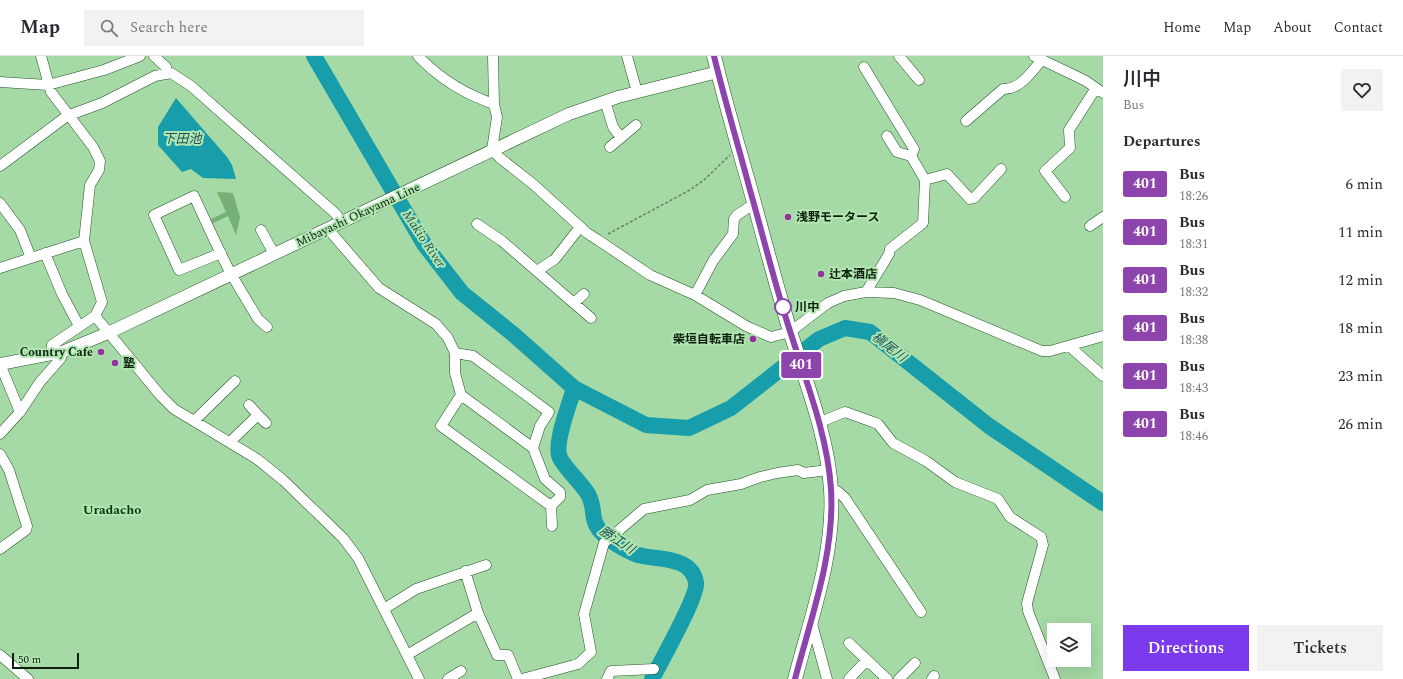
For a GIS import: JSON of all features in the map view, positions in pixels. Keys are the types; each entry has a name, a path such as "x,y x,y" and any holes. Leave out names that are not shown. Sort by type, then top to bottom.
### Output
{"highway":[{"path":"714,56 754,204 818,422 831,490 831,523 828,546 795,679"}],"main road":[{"name":"Mibayashi Okayama Line","path":"0,364 57,353 108,333 570,114 637,92 718,72"}],"street":[{"path":"0,434 20,412 40,382 61,358 52,345 95,316 102,302 84,241 90,185 100,166 97,154 68,116 48,85 42,56"},
{"path":"0,82 48,85 104,70 140,56"},
{"path":"154,56 166,67 167,72"},
{"path":"418,56 452,86 469,96 494,104"},
{"path":"493,56 494,104 497,117 492,150 580,227 598,240 650,275 695,295 746,326 771,337 792,337 828,303 844,296 866,292 894,293 920,300 1042,351 1050,351 1103,336"},
{"path":"627,56 637,92"},
{"path":"899,56 919,80"},
{"path":"966,122 1003,90 1010,90 1023,80 1039,58 1099,90 1070,130 1070,148 1045,172 1065,197"},
{"path":"864,67 914,149 910,156"},
{"path":"0,166 68,116 102,103 155,76 167,72 191,86 336,214 341,222"},
{"path":"605,102 613,127 621,138"},
{"path":"610,147 636,125"},
{"path":"866,292 889,254 890,249 923,223 925,180 910,156 897,152 887,136"},
{"path":"925,180 947,174 970,199 974,198 1001,169"},
{"path":"221,252 179,270 154,215 194,196 221,252 231,274 261,325"},
{"path":"0,203 20,230 31,258"},
{"path":"695,295 712,261 733,234 734,219 737,215 754,204"},
{"path":"1090,226 1103,217"},
{"path":"537,271 555,258 580,227"},
{"path":"328,229 379,288 436,324 448,338 455,353 455,373 461,395 533,448 545,479 560,492 560,497 551,506 552,526"},
{"path":"261,230 274,254"},
{"path":"481,230 514,257 537,271 591,318"},
{"path":"0,268 45,252 84,241"},
{"path":"45,252 62,294 79,326"},
{"path":"574,303 584,294"},
{"path":"95,316 160,395 174,409 257,459 283,480 343,538 358,558 419,679"},
{"path":"1069,346 1103,376"},
{"path":"455,353 472,356 549,412 540,426 533,448"},
{"path":"0,364 20,412"},
{"path":"194,420 236,381"},
{"path":"461,395 441,426 551,506"},
{"path":"249,405 266,423"},
{"path":"818,422 846,412 878,424 893,443 926,461 955,482 998,498 1010,517 1041,537 1043,545 1027,603 1030,618 1055,679"},
{"path":"231,443 234,438 258,415"},
{"path":"0,454 9,470 27,526 26,530 0,549"},
{"path":"522,679 578,664 591,652 584,614 604,543 644,509 690,500 707,490 741,484 777,473 798,470 804,473 828,470"},
{"path":"831,490 837,491 845,498 921,612"},
{"path":"384,609 416,589 486,565"},
{"path":"465,571 478,613 497,655 508,655 518,679"},
{"path":"407,655 478,613"},
{"path":"811,618 827,679"},
{"path":"849,643 886,679"},
{"path":"0,655 28,679"},
{"path":"849,679 867,660"},
{"path":"899,679 915,663"},
{"path":"607,679 611,671 654,669"},
{"path":"448,679 461,671"}],"path":[{"path":"598,240 690,190 704,180 738,146"}],"green space":[{"path":"217,192 233,193 240,217 236,235 228,216 211,224 209,220 226,212"}],"water":[{"name":"下田池","path":"176,98 227,157 232,165 236,179 203,178 191,169 182,172 158,145 158,127"}],"waterway":[{"name":"槇尾川","path":"314,56 424,244 462,293 513,334 574,388 646,425 689,428 731,408 819,339 845,328 870,332 989,426 1103,503"},
{"name":"勝江川","path":"574,388 560,434 558,452 563,463 588,494 591,500 594,520 599,530 611,540 635,554 680,563 687,567 693,574 696,583 695,590 685,615 652,679"}],"bus line":[{"name":"401","path":"714,56 782,307 812,398 824,447 831,490 831,523 824,569 795,679"}],"place":[{"name":"浅野モータース","path":"788,217"},
{"name":"辻本酒店","path":"821,274"},
{"name":"川中","path":"783,307"},
{"name":"柴垣自転車店","path":"753,339"},
{"name":"Country Cafe","path":"101,352"},
{"name":"塾","path":"115,363"}],"district":[{"name":"Uradacho","path":"112,510"}],"water label":[{"name":"Makio River","path":"424,239"}]}
